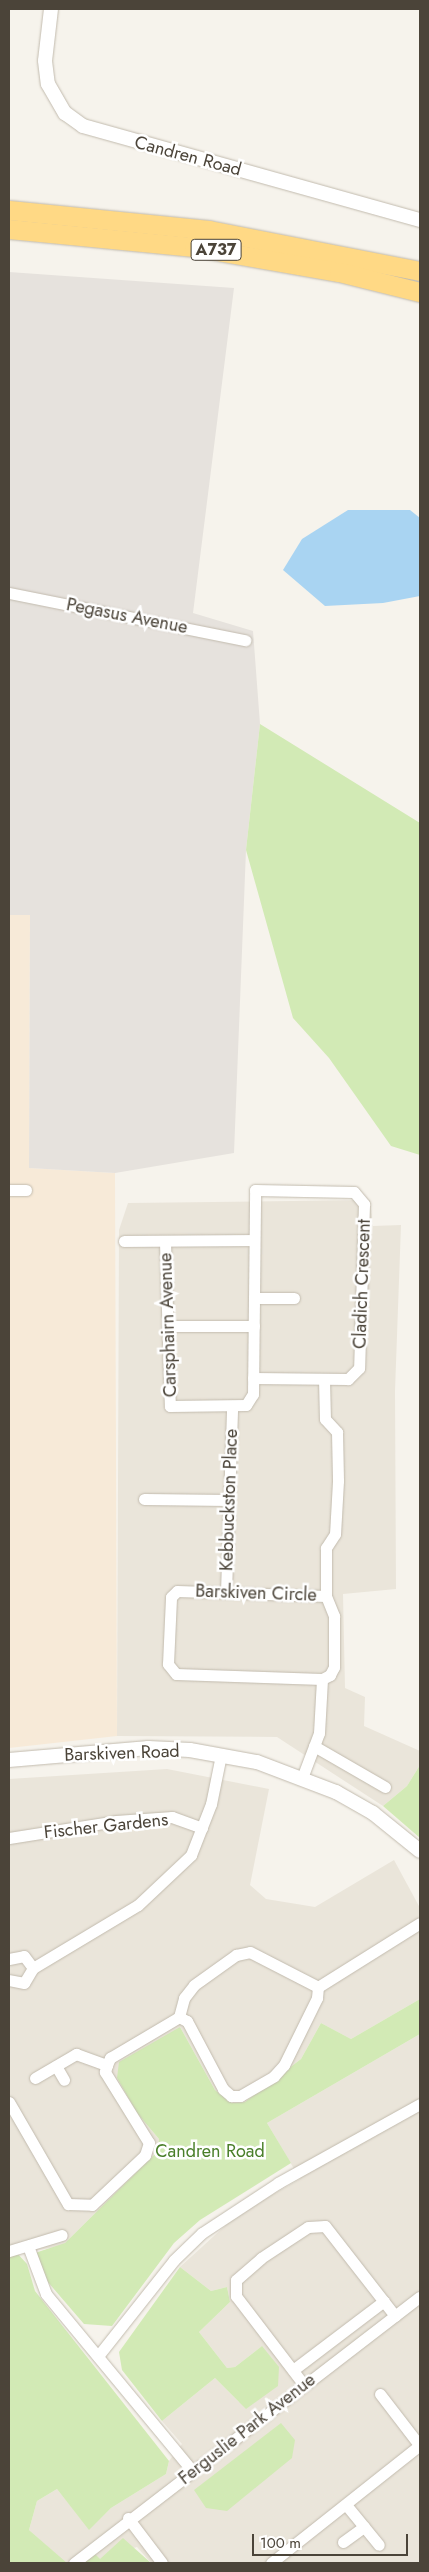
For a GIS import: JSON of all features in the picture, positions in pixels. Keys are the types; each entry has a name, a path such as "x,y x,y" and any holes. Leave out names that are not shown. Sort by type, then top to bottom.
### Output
{"highway":[{"name":"A737","path":"9,210 209,230 420,272"},
{"name":"A737","path":"9,229 194,247 331,270 420,292"}],"street":[{"name":"Candren Road","path":"51,9 46,61 48,84 65,113 83,126 420,220"},
{"name":"Pegasus Avenue","path":"9,593 245,640"},
{"path":"9,1190 26,1190"},
{"name":"Cladich Crescent","path":"253,1240 255,1190 354,1192 364,1204 359,1368 348,1379 253,1378"},
{"path":"232,1408 246,1406 253,1394 253,1240"},
{"name":"Carsphairn Avenue","path":"124,1241 253,1240"},
{"name":"Carsphairn Avenue","path":"164,1242 170,1406 232,1408"},
{"path":"254,1298 294,1298"},
{"path":"168,1326 254,1326"},
{"path":"324,1379 325,1419 337,1432 338,1481 335,1534 326,1548 326,1596"},
{"name":"Kebbuckston Place","path":"226,1592 232,1408"},
{"path":"144,1499 229,1500"},
{"name":"Barskiven Circle","path":"177,1591 226,1592 326,1596 334,1616 334,1667 330,1675 322,1679 176,1674 168,1664 171,1597 177,1591"},
{"name":"Barskiven Circle","path":"302,1778 319,1733 322,1679"},
{"path":"314,1746 385,1787"},
{"name":"Barskiven Road","path":"9,1760 148,1748 221,1755 302,1778 372,1813 420,1851"},
{"path":"9,1980 24,1983 32,1968 138,1905 191,1855 211,1804 221,1755"},
{"name":"Fischer Gardens","path":"9,1838 116,1821 172,1817 202,1828"},
{"path":"318,1987 420,1923"},
{"path":"9,2102 68,2204 92,2205 144,2155 149,2143 106,2072 106,2065 110,2058 179,2017 184,1998 194,1985 236,1955 250,1952 318,1987"},
{"path":"9,1959 24,1956 32,1968"},
{"path":"179,2017 187,2021 224,2088 231,2096 240,2096 274,2076 284,2065 317,1998 318,1987"},
{"path":"35,2078 76,2054 106,2065"},
{"path":"56,2066 64,2080"},
{"path":"98,2356 174,2260 202,2233 278,2183 420,2104"},
{"path":"304,2385 236,2296 236,2280 261,2258 308,2228 325,2226 395,2316"},
{"path":"9,2251 62,2235"},
{"path":"28,2246 46,2294 193,2472"},
{"name":"Ferguslie Park Avenue","path":"74,2563 128,2518 193,2472 420,2296"},
{"path":"293,2370 384,2301"},
{"path":"271,2563 347,2506 420,2446 380,2394"},
{"path":"347,2506 378,2545"},
{"path":"128,2518 162,2563"},
{"path":"343,2542 364,2527"}],"shaded area":[{"path":"9,272 234,288 193,613 253,631 260,724 246,850 234,1153 115,1173 29,1168 30,915 9,915"},
{"path":"9,915 30,915 29,1168 115,1173 117,1736 9,1748"},
{"path":"370,1200 373,1226 401,1225 395,1391 396,1589 343,1594 345,1688 365,1697 364,1726 420,1751 420,1765 407,1786 383,1806 277,1737 117,1736 119,1230 128,1203"},
{"path":"167,1769 269,1789 250,1885 266,1899 315,1907 394,1860 420,1908 420,1999 351,2039 321,2023 301,2059 245,2102 232,2103 215,2090 180,2027 117,2078 137,2113 159,2139 157,2152 62,2246 9,2255 9,1779"},
{"path":"420,2034 420,2563 151,2563 137,2547 100,2559 66,2563 29,2530 37,2501 57,2489 89,2529 111,2508 166,2474 169,2461 182,2444 162,2421 215,2378 239,2402 262,2346 235,2367 227,2368 199,2332 230,2302 227,2287 211,2291 180,2267 238,2214 300,2179 267,2123"}],"green space":[{"path":"260,724 420,823 420,1155 391,1146 329,1058 293,1018 246,850"},
{"path":"420,1765 420,1838 383,1806 407,1786"},
{"name":"Candren Road","path":"420,1999 420,2034 267,2123 291,2163 200,2220 174,2243 112,2326 84,2324 47,2281 35,2253 65,2243 157,2152 159,2139 137,2113 117,2078 119,2062 180,2027 215,2090 232,2103 245,2102 301,2059 321,2023 351,2039"},
{"path":"16,2252 27,2264 35,2291 169,2461 166,2474 111,2508 89,2530 57,2489 37,2501 29,2530 67,2563 9,2563 9,2255"},
{"path":"180,2267 211,2291 227,2287 230,2302 199,2332 227,2368 235,2367 262,2346 279,2367 278,2386 246,2409 215,2378 162,2421 122,2370 119,2352"},
{"path":"281,2423 295,2440 292,2458 227,2511 206,2508 194,2490"},
{"path":"123,2538 151,2563 82,2563 92,2551 100,2559"}],"water":[{"path":"348,510 410,510 420,518 420,596 383,603 325,606 283,570 302,539"}]}
